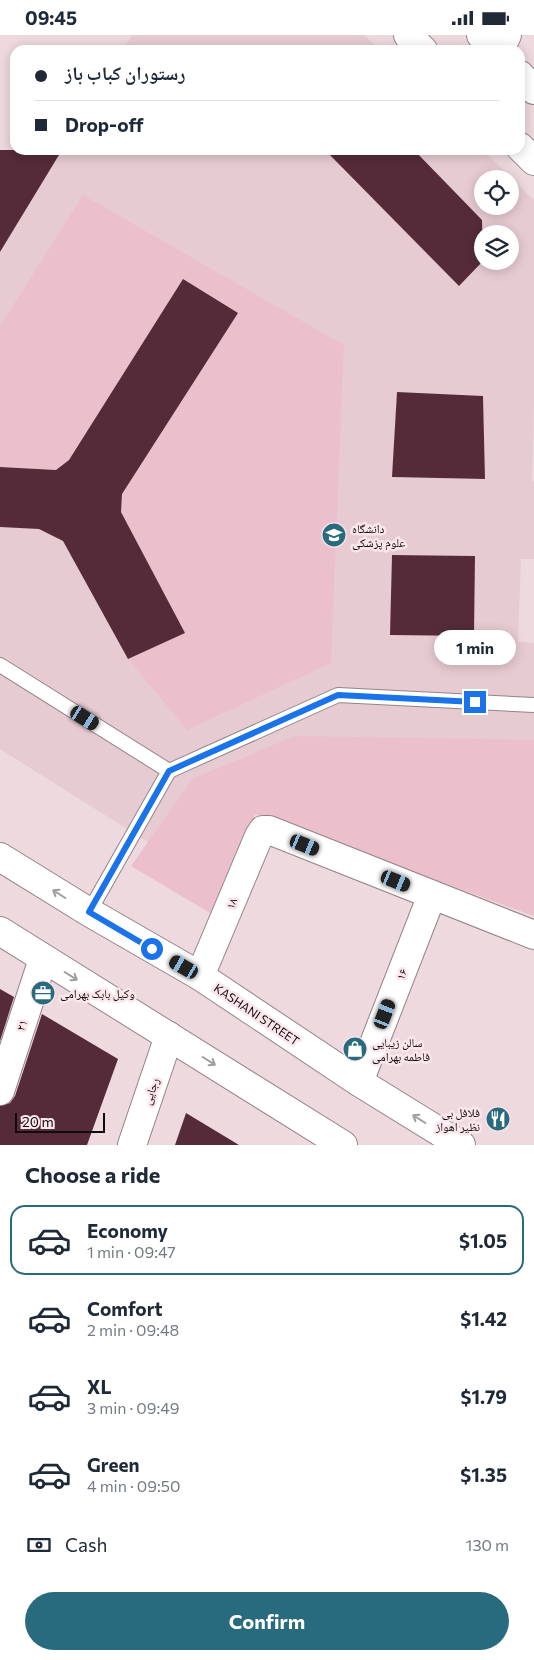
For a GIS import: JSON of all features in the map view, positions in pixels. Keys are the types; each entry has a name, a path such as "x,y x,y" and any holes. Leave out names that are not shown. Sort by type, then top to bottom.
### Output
{"main road":[{"path":"408,35 418,45"},
{"path":"481,35 493,45"},
{"path":"525,80 534,90"},
{"path":"525,152 534,161"},
{"name":"۱۸","path":"200,976 263,830 268,830 432,895"},
{"name":"KASHANI STREET","path":"0,857 89,912 200,976 359,1082 461,1145"},
{"path":"432,895 534,935"},
{"name":"۱۶","path":"359,1082 432,895"},
{"path":"0,931 42,959 344,1145"},
{"name":"۲۱","path":"0,1091 42,959"},
{"name":"رجایی","path":"132,1145 169,1036"}],"lane":[{"path":"0,665 169,771"},
{"path":"89,912 169,771 338,695 534,705"}],"shaded area":[{"path":"132,35 364,35 375,45 126,45"},
{"name":"دانشگاه علوم پزشکی","path":"59,155 488,155 503,170 474,170 474,215 519,215 519,185 534,200 532,481 534,482 534,559 521,559 518,642 534,643 534,916 255,814 224,890 0,749 0,527 39,529 63,541 128,659 185,633 121,512 238,313 183,279 69,460 0,467 0,252","holes":["397,392 483,396 485,479 393,477","392,555 475,556 474,636 391,635"]},
{"path":"83,195 344,345 331,663 187,730 128,659 185,633 121,512 122,494 183,279 69,460 56,470 0,467 0,326"},
{"path":"295,736 534,740 534,916 255,814 215,916 131,866 192,779"}],"building":[{"path":"0,150 10,150 10,155 59,155 0,252"},
{"path":"330,155 419,155 474,212 474,215 477,215 482,220 482,225 474,225 474,270 459,286"},
{"path":"183,279 238,313 122,494 121,512 185,633 128,659 63,541 39,529 0,527 0,467 56,470 69,460"},
{"path":"397,392 483,396 485,479 392,477"},
{"path":"392,555 475,556 474,636 390,635"},
{"path":"0,989 14,997 0,1041"},
{"path":"42,1014 118,1059 87,1145 0,1145 0,1106 10,1103 15,1096"},
{"path":"186,1113 239,1145 175,1145"}],"place":[{"name":"دانشگاه علوم پزشکی","path":"334,535"},
{"name":"وکیل بابک بهرامی","path":"43,993"},
{"name":"سالن زیبایی فاطمه بهرامی","path":"355,1049"},
{"name":"فلافل بی نظیر اهواز","path":"498,1119"}],"route":[{"path":"152,949 89,912 169,771 338,695 475,702"}]}
